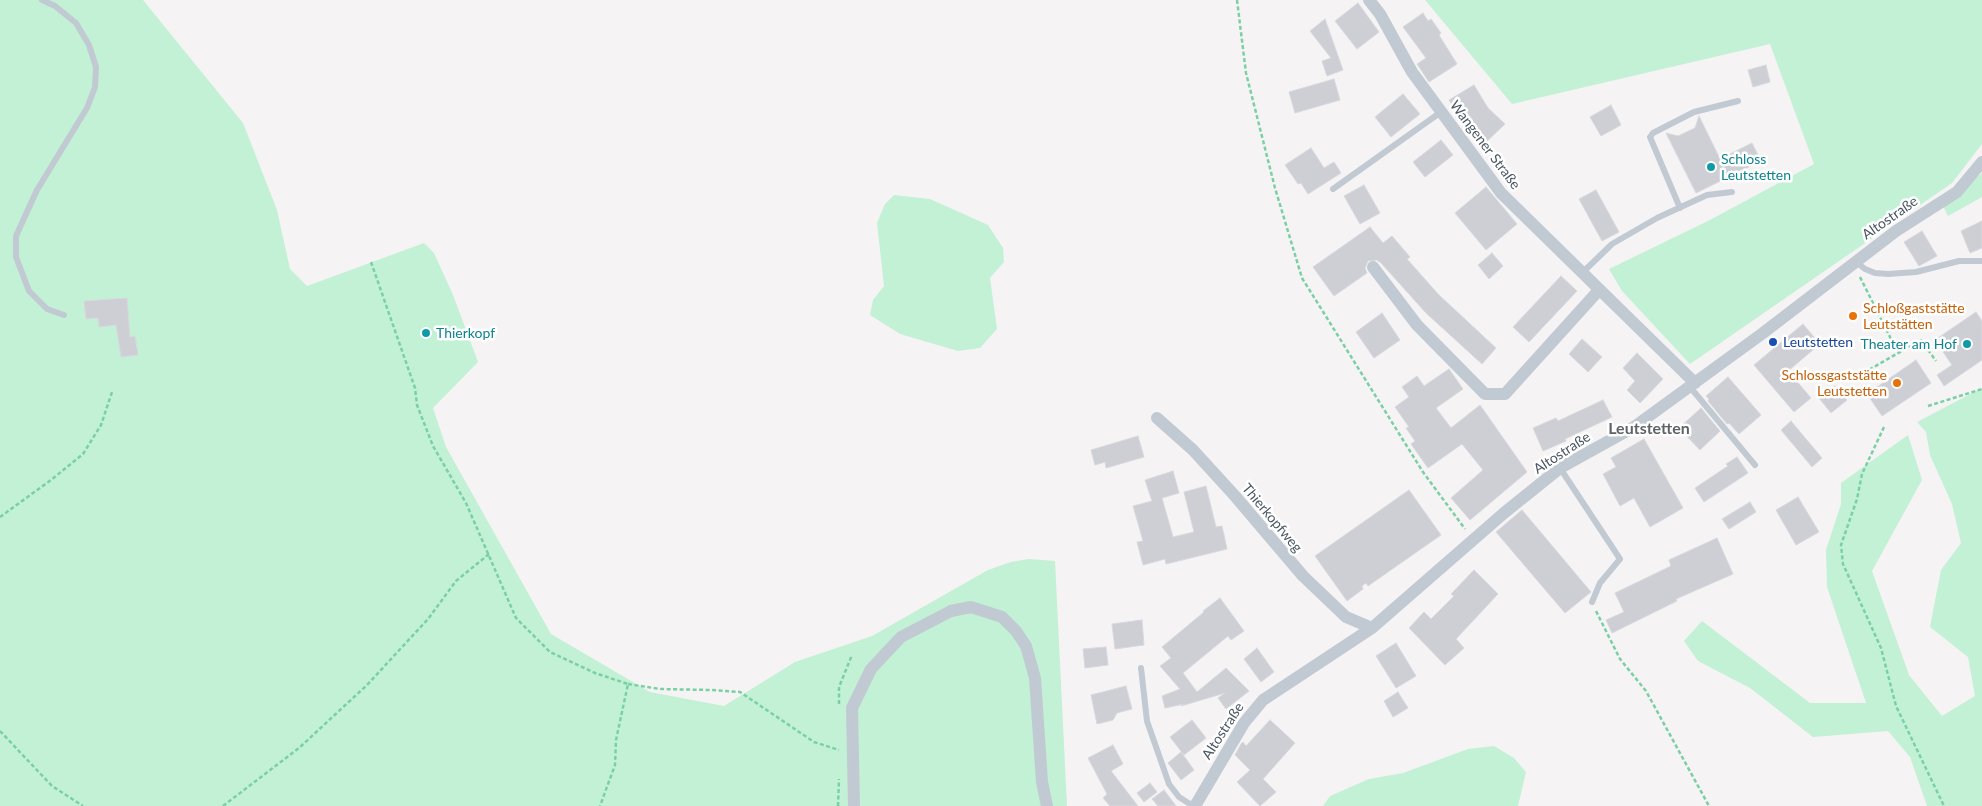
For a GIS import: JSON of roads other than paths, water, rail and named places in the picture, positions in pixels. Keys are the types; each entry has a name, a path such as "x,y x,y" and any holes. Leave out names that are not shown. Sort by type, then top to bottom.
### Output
{"street":[{"name":"Wangener Straße","path":"1369,0 1380,14 1407,65 1501,193 1692,385"},
{"name":"Altostraße","path":"1194,806 1244,723 1263,700 1372,628 1504,513 1560,468 1634,427 1896,231 1957,192 1982,162"},
{"path":"1373,267 1417,325 1485,394 1505,394 1599,290"},
{"name":"Thierkopfweg","path":"1157,418 1193,450 1302,576 1346,616 1372,628"},
{"path":"854,806 852,708 870,669 901,637 951,611 971,608 1002,617 1016,631 1026,646 1035,678 1042,782 1047,806"}],"lane":[{"path":"42,0 55,6 76,22 89,45 96,67 95,87 87,108 37,190 16,236 16,257 29,291 47,308 64,315"},
{"path":"1680,208 1650,137 1652,133 1694,112 1738,101"},
{"path":"1333,189 1441,112"},
{"path":"1582,273 1612,244 1657,218 1707,195 1732,192"},
{"path":"1855,261 1865,269 1875,273 1888,274 1916,272 1960,261 1982,261"},
{"path":"1692,385 1755,465"},
{"path":"1560,468 1620,559 1600,583 1592,602"},
{"path":"1142,668 1147,721 1169,784 1179,796 1194,806"}],"place":[{"name":"Schloss Leutstetten","path":"1711,167"},
{"name":"Schloßgaststätte Leutstätten","path":"1853,316"},
{"name":"Thierkopf","path":"426,333"},
{"name":"Leutstetten","path":"1773,342"},
{"name":"Theater am Hof","path":"1967,344"},
{"name":"Schlossgaststätte Leutstetten","path":"1897,383"}],"district":[{"name":"Leutstetten","path":"1649,429"}]}
